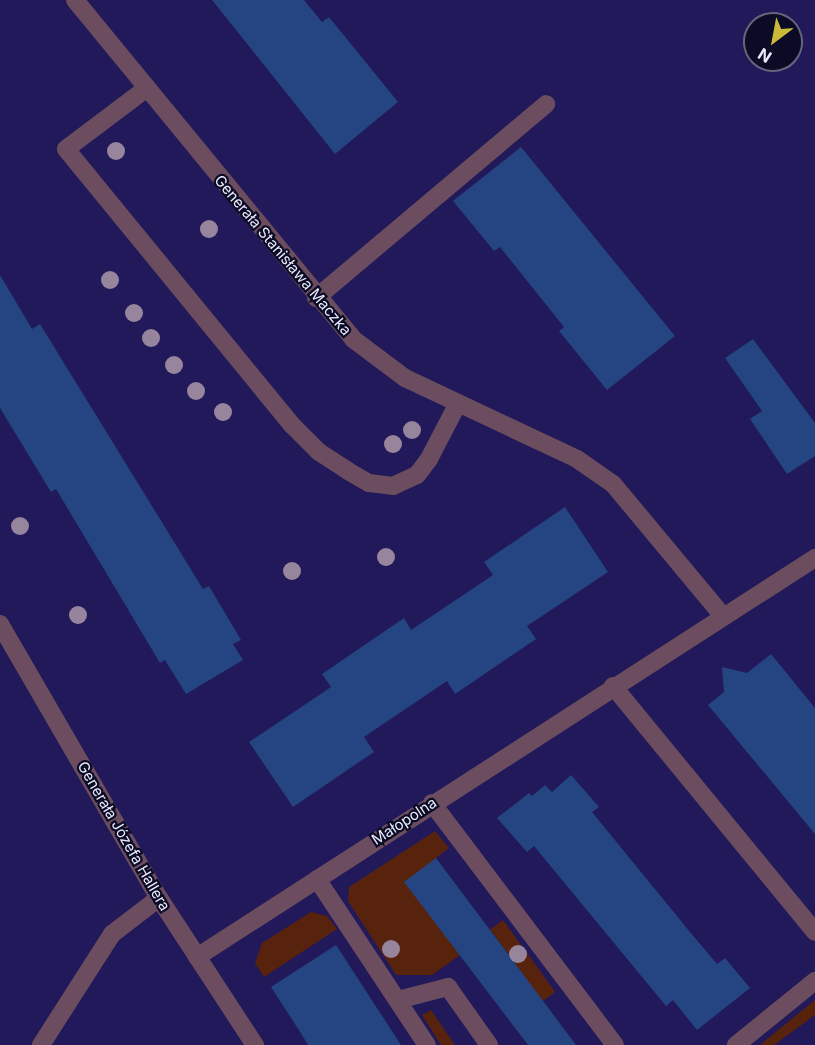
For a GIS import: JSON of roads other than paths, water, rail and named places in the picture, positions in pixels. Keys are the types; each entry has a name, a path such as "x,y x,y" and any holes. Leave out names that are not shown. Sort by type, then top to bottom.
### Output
{"street":[{"name":"Generała Stanisława Maczka","path":"75,0 316,298 353,339 379,360 457,405 577,459 613,484 723,616"},
{"path":"147,88 66,148 292,424 319,452 369,483 393,486 417,475 457,405"},
{"path":"316,298 546,104"},
{"name":"Małopolna","path":"197,957 432,802 815,558"},
{"name":"Generała Józefa Hallera","path":"0,624 159,898 255,1045"},
{"path":"613,686 815,932"},
{"path":"432,802 615,1045"},
{"path":"317,879 427,1045"},
{"path":"41,1045 112,934 159,898"},
{"path":"736,1045 815,981"},
{"path":"398,1000 448,987 489,1045"}]}
